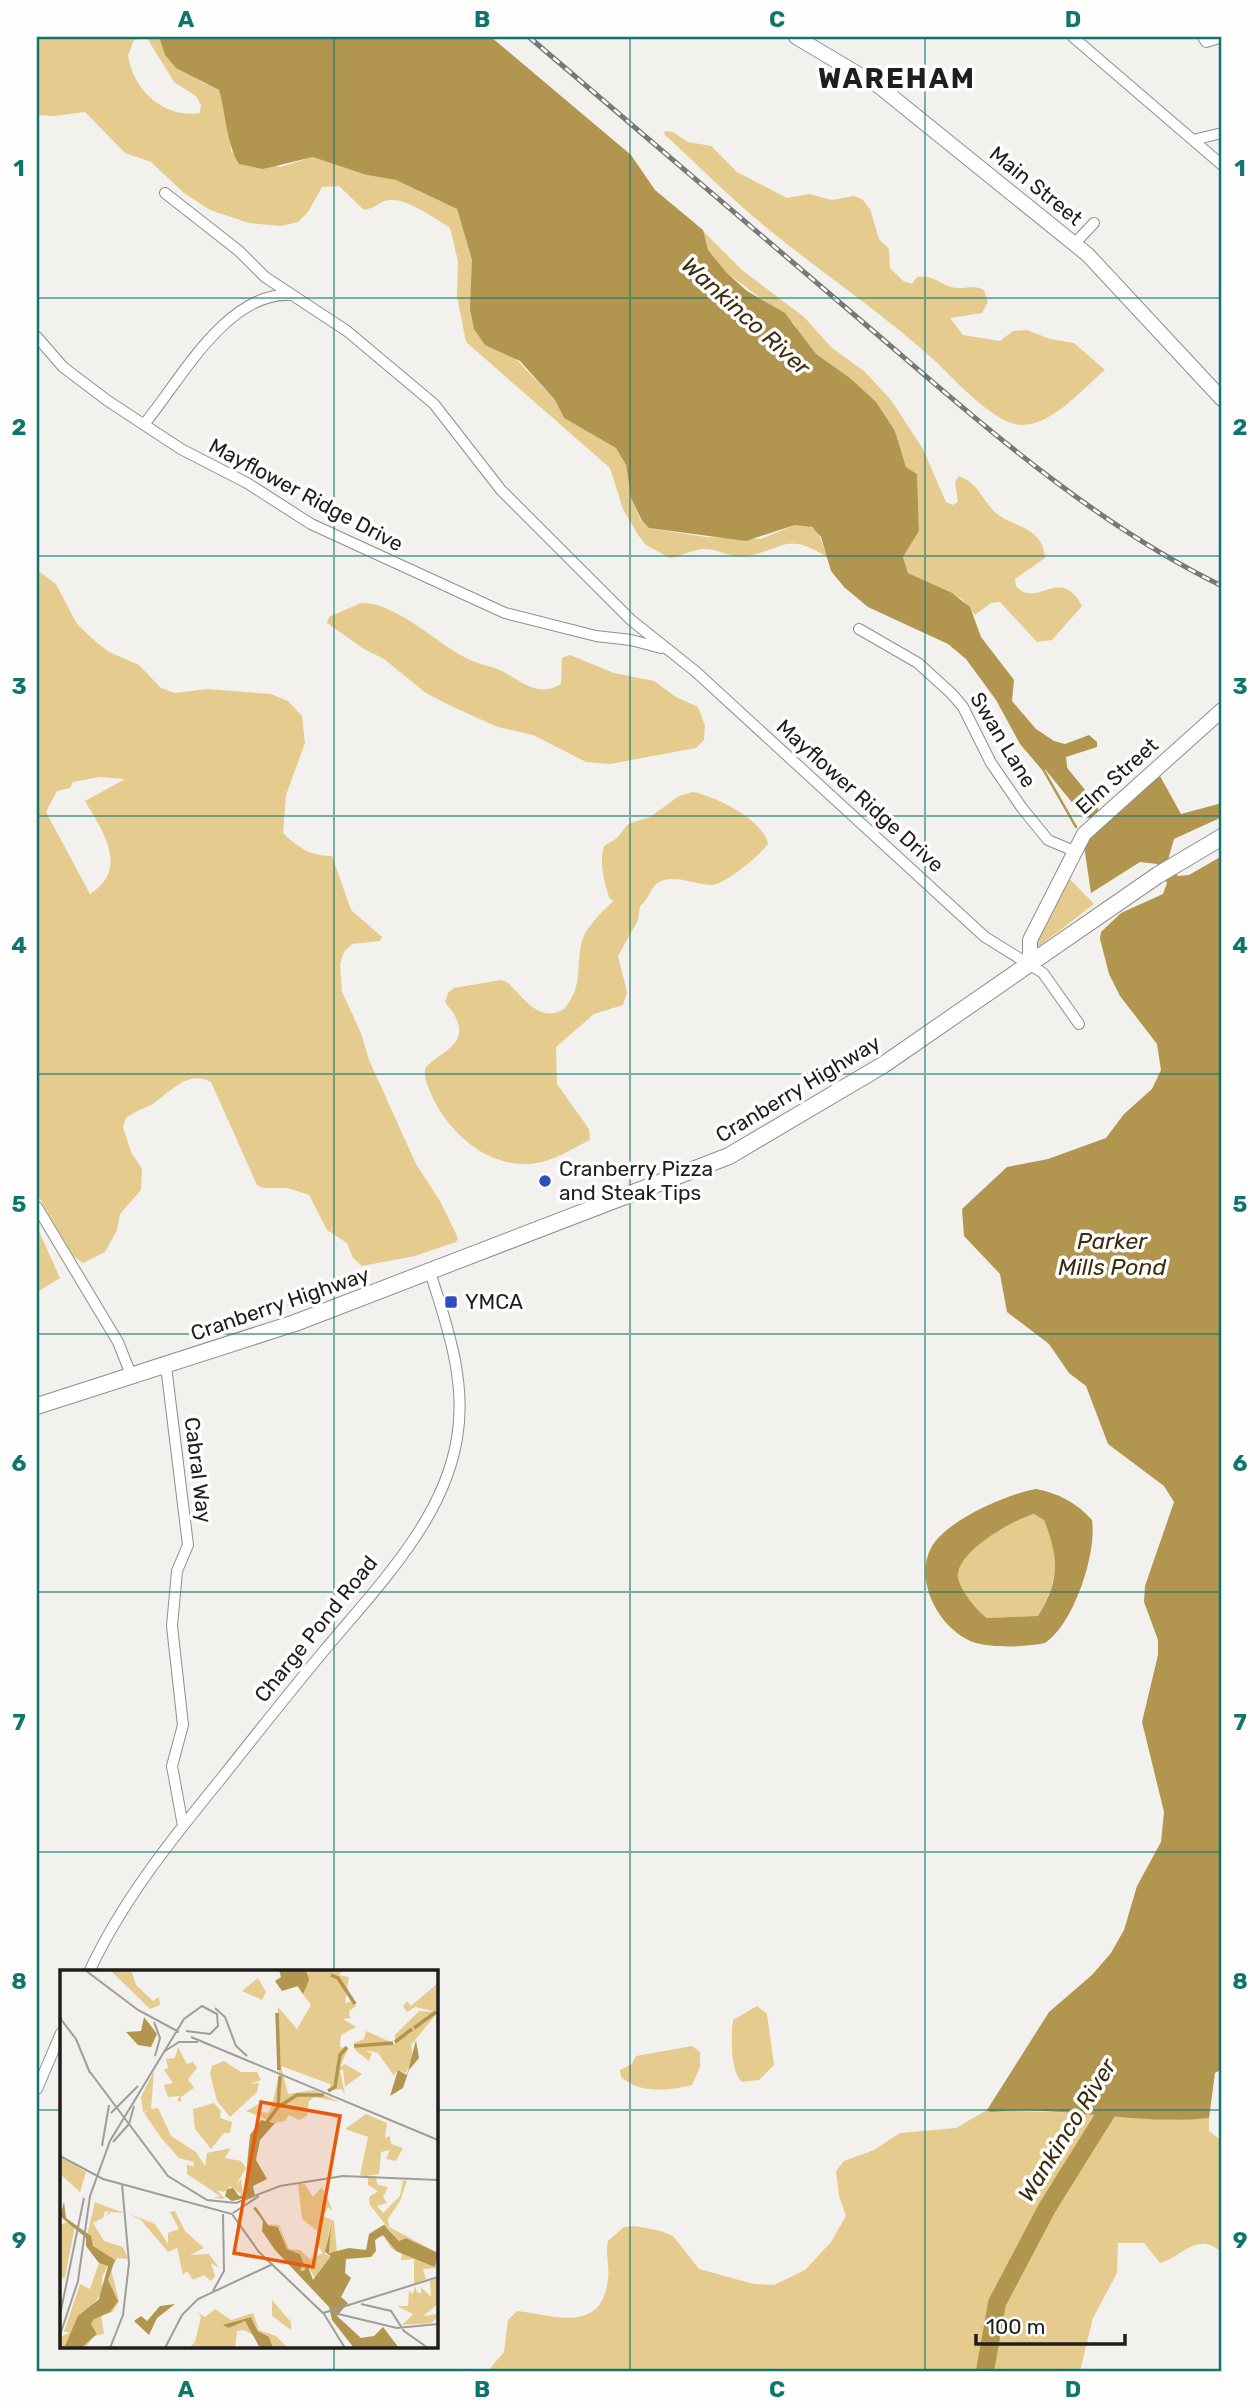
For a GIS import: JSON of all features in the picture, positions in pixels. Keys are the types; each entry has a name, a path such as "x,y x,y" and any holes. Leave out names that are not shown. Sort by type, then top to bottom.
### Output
{"main road":[{"name":"Main Street","path":"796,37 880,88 1074,244 1131,300 1222,399"},
{"name":"Elm Street","path":"1030,964 1030,940 1074,850 1098,818 1222,710"},
{"name":"Cranberry Highway","path":"37,1406 295,1323 729,1156 883,1065 1158,875 1222,837"}],"street":[{"path":"1203,37 1206,42 1222,37"},
{"path":"1078,38 1222,165"},
{"path":"1193,140 1222,132"},
{"name":"Mayflower Ridge Drive","path":"166,193 239,251 265,277 291,295 301,298 347,331 435,404 513,503 631,620 695,671 985,937 1042,973 1079,1024"},
{"path":"1074,244 1094,223"},
{"path":"145,423 217,331 258,302 276,295 291,295"},
{"name":"Mayflower Ridge Drive","path":"37,337 73,375 181,450 247,483 311,524 482,604 578,632 643,642 668,651"},
{"name":"Swan Lane","path":"859,629 918,663 952,694 963,707 991,763 1022,807 1048,840 1074,850"},
{"path":"37,1208 118,1342 132,1377"},
{"name":"Charge Pond Road","path":"90,1970 130,1898 183,1826 379,1584 419,1530 440,1493 458,1436 459,1391 452,1346 430,1272"},
{"name":"Cabral Way","path":"166,1366 188,1545 177,1571 172,1626 183,1720 172,1766 183,1826"},
{"path":"37,2089 60,2035"}],"shaded area":[{"path":"37,37 159,37 165,55 200,81 219,90 228,122 231,152 280,167 313,157 349,166 367,175 396,180 457,209 472,260 472,278 515,358 555,400 564,418 616,448 626,465 631,498 641,521 649,528 706,537 761,539 795,525 806,524 818,532 827,557 801,545 785,544 744,556 702,549 670,558 646,545 623,509 610,468 466,342 457,296 458,261 450,228 421,210 404,202 389,200 364,210 339,186 322,187 308,212 298,222 281,226 249,223 210,210 184,193 151,162 125,153 85,112 37,115","holes":["147,38 174,82 196,96 201,105 200,113 187,114 163,107 143,90 136,80 128,55 134,40"]},
{"path":"665,131 673,132 688,142 711,146 737,172 787,198 809,194 832,200 854,196 862,199 870,209 879,239 889,249 890,268 903,281 912,284 917,277 923,277 956,288 973,287 984,290 988,302 982,313 950,318 963,335 1000,341 1013,331 1027,330 1050,339 1074,343 1105,370 1067,404 1045,419 1022,425 1011,423 987,409 893,325 754,217 664,134"},
{"path":"703,231 742,270 804,317 832,348 864,371 891,400 923,449 946,502 953,505 958,502 955,482 959,476 975,487 1000,516 1024,528 1038,539 1045,558 1015,579 1016,586 1024,592 1032,593 1065,589 1074,594 1082,606 1052,640 1037,642 1000,602 991,603 975,615 962,599 908,573 903,557 919,531 917,474 906,467 895,431 850,378 816,355 804,343 794,323 727,273 708,250"},
{"path":"37,570 56,584 77,624 109,652 139,665 161,688 175,693 207,689 271,694 288,701 302,716 305,743 286,795 283,833 305,850 332,856 351,910 382,937 380,941 352,944 344,952 340,964 342,992 416,1164 440,1201 458,1238 456,1242 415,1256 362,1266 353,1258 347,1243 327,1230 309,1195 288,1188 263,1188 257,1185 211,1082 194,1078 179,1084 151,1105 126,1118 123,1127 131,1152 142,1169 141,1190 120,1214 117,1230 105,1252 83,1263 73,1256 37,1194","holes":["99,777 125,779 85,801 105,838 111,862 102,884 90,894 46,812 57,791 70,788 73,782"]},
{"path":"361,603 388,609 466,658 502,671 537,689 561,684 562,658 570,655 614,673 654,681 676,697 698,707 705,726 704,740 696,748 610,764 586,762 533,735 498,727 426,693 384,659 364,649 327,623 329,617"},
{"path":"693,792 737,810 758,826 768,844 750,862 724,881 710,885 667,879 654,886 640,906 638,920 618,956 627,992 623,1005 594,1014 556,1047 557,1084 589,1129 590,1140 538,1163 514,1164 485,1154 472,1146 449,1124 425,1079 426,1067 452,1046 459,1034 455,1016 445,1002 448,993 454,988 501,980 507,982 526,1002 540,1011 555,1013 564,1009 574,993 583,939 594,921 614,901 610,899 603,873 604,846 617,838 628,824 650,817 679,796"},
{"path":"1060,869 1094,904 1028,955"},
{"path":"37,1227 60,1278 37,1292"},
{"path":"1034,1514 1044,1520 1055,1558 1053,1580 1045,1603 1038,1616 987,1618 962,1589 958,1578 959,1568 965,1558 987,1538"},
{"path":"757,2006 767,2014 774,2065 759,2080 742,2082 733,2062 733,2020"},
{"path":"692,2046 700,2052 700,2067 692,2085 664,2090 646,2089 621,2077 620,2070 632,2064 636,2056"},
{"path":"987,2110 1119,2114 1169,2120 1209,2118 1209,2131 1222,2141 1222,2253 1206,2244 1198,2244 1160,2263 1144,2243 1118,2243 1117,2273 1093,2318 1080,2371 488,2371 504,2352 508,2320 517,2311 574,2318 586,2315 596,2308 604,2297 608,2279 608,2241 624,2227 635,2226 673,2236 699,2269 754,2284 774,2285 805,2270 831,2242 846,2216 839,2196 836,2171 844,2161 874,2150 900,2133 956,2128"}],"water":[{"path":"159,37 491,37 631,155 655,190 703,230 708,250 727,273 747,291 785,313 816,354 850,378 876,402 895,431 906,467 917,474 919,531 903,557 908,573 952,593 970,607 981,637 1014,680 1012,701 1036,729 1054,741 1065,744 1089,735 1097,742 1097,747 1066,757 1068,774 1052,765 1043,771 1020,744 996,700 966,659 948,644 868,607 844,587 831,571 821,537 812,527 795,525 746,541 649,528 642,521 631,498 626,465 616,448 564,418 555,400 520,361 485,345 474,329 470,309 472,260 457,209 396,180 367,175 313,157 263,169 239,164 229,137 219,90 176,68 165,55"},
{"name":"Parker Mills Pond","path":"1160,776 1181,814 1222,803 1222,817 1174,839 1168,860 1178,876 1189,875 1222,856 1222,2069 1215,2073 1209,2118 1182,2120 1045,2111 991,2112 987,2110 1049,2012 1092,1975 1111,1953 1124,1930 1137,1886 1161,1842 1164,1812 1142,1722 1158,1655 1158,1640 1144,1602 1145,1586 1174,1502 1164,1486 1108,1444 1086,1386 1069,1373 1049,1344 1007,1312 1000,1274 964,1236 962,1209 1007,1167 1048,1159 1106,1138 1124,1114 1152,1089 1161,1070 1157,1044 1120,996 1109,974 1100,939 1101,932 1121,913 1163,894 1167,883 1157,864 1140,862 1091,893 1084,846 1090,837"},
{"path":"1036,1489 1052,1493 1073,1504 1092,1520 1091,1550 1081,1587 1056,1634 1045,1643 992,1646 976,1643 952,1628 934,1604 928,1590 926,1561 931,1548 949,1528 978,1510","holes":["1034,1514 1044,1520 1052,1546 1055,1569 1050,1592 1038,1616 987,1618 962,1589 958,1578 959,1568 975,1548 1000,1530"]}],"waterway":[{"name":"Wankinco River","path":"1041,750 1089,809"},
{"path":"1043,769 1076,827"},
{"name":"Wankinco River","path":"985,2371 997,2303 1047,2208 1118,2094"}],"railway":[{"path":"529,37 955,401 1039,469 1128,532 1222,586"}],"place":[{"name":"Cranberry Pizza and Steak Tips","path":"545,1181"},
{"name":"YMCA","path":"451,1302"}],"district":[{"name":"WAREHAM","path":"897,78"}]}
